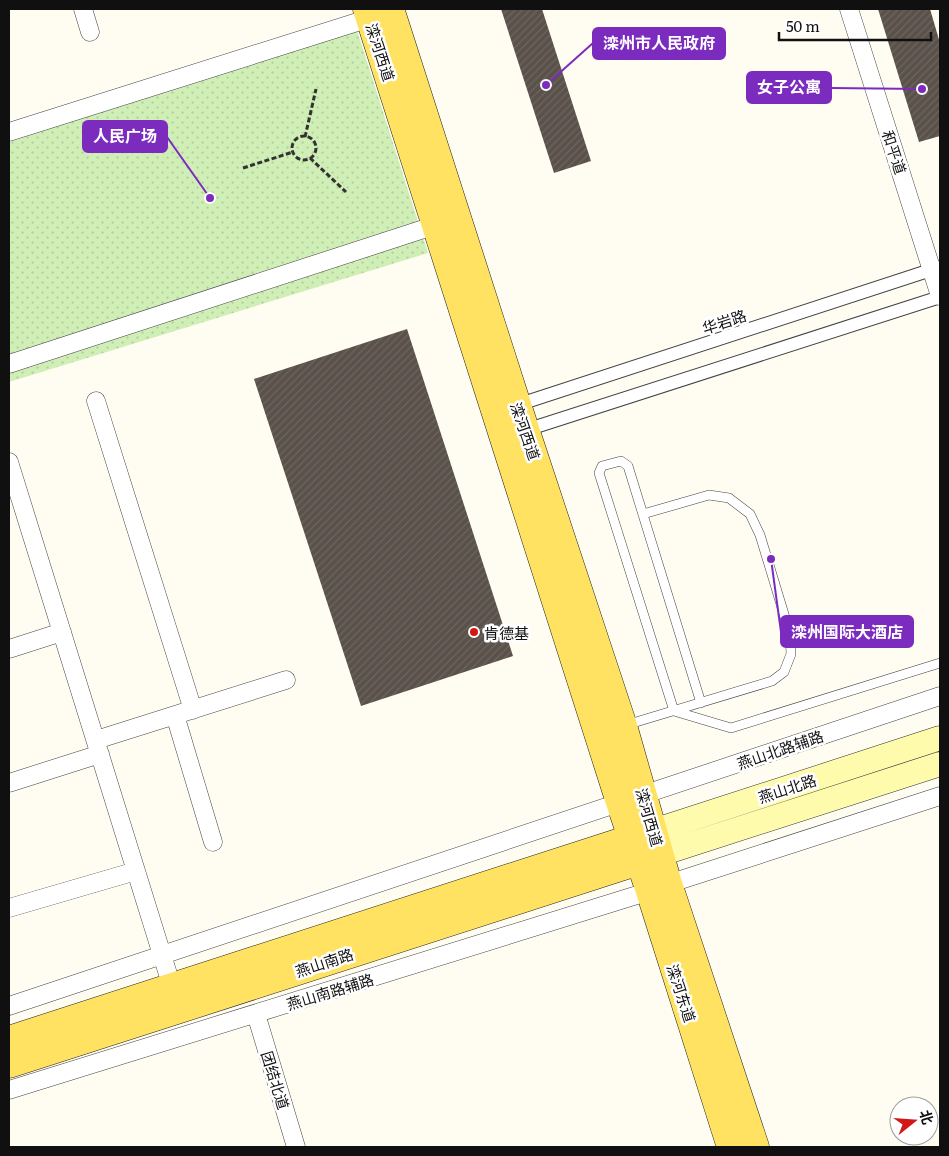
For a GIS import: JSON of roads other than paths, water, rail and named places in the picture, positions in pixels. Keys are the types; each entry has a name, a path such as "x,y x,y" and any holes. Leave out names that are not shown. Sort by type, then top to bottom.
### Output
{"main road":[{"name":"滦河西道","path":"376,12 436,225 647,846"},
{"name":"滦河西道","path":"376,12 526,430 623,726 632,799"},
{"name":"燕山北路","path":"647,846 940,738"},
{"name":"燕山北路","path":"647,846 940,764"},
{"name":"滦河东道","path":"647,846 731,1147"},
{"name":"燕山南路","path":"9,1040 172,987 647,846"},
{"name":"燕山南路","path":"9,1064 647,846"},
{"name":"滦河东道","path":"659,887 755,1147"}],"street":[{"path":"83,9 90,32"},
{"name":"和平道","path":"849,9 936,268 940,297"},
{"path":"9,132 376,12"},
{"path":"9,364 436,225"},
{"name":"华岩路","path":"517,405 936,268"},
{"path":"526,430 940,297"},
{"path":"96,401 193,710"},
{"path":"9,462 172,987"},
{"path":"9,649 62,632"},
{"path":"9,783 175,716 286,680"},
{"name":"燕山北路辅路","path":"632,799 940,696"},
{"path":"175,716 214,842"},
{"path":"659,887 940,796"},
{"path":"9,1006 632,799"},
{"path":"9,908 136,871"},
{"name":"燕山南路辅路","path":"9,1090 659,887"},
{"name":"团结北道","path":"256,1014 296,1147"}],"lane":[{"path":"674,711 599,473 602,466 621,461 628,466 701,703"},
{"path":"623,726 772,681 784,672 791,654 790,634 760,535 750,514 729,498 710,495 643,514"},
{"path":"674,711 731,728 940,663"}],"place":[{"name":"滦州市人民政府","path":"546,85"},
{"name":"女子公寓","path":"922,89"},
{"name":"人民广场","path":"210,198"},
{"name":"滦州国际大酒店","path":"771,559"},
{"name":"肯德基","path":"474,632"}]}
